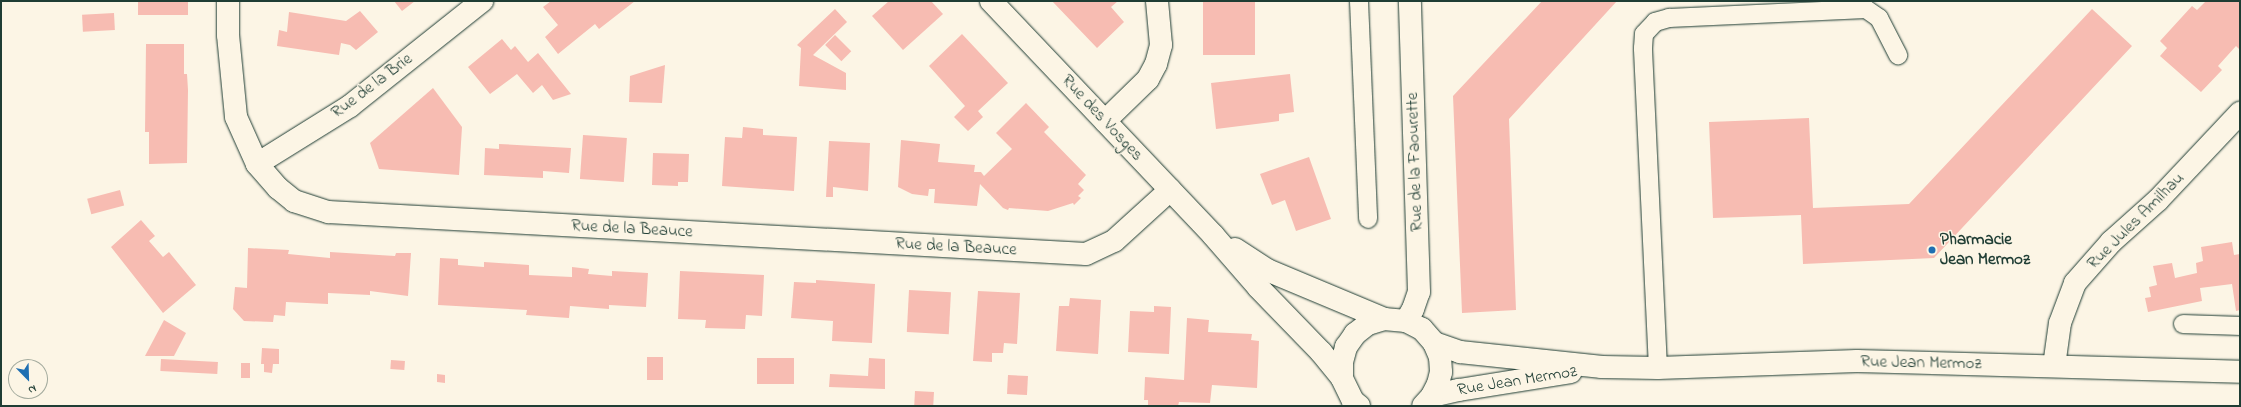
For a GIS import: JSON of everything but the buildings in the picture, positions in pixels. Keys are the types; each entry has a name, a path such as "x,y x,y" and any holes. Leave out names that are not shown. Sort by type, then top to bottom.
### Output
{"street":[{"name":"Rue de la Beauce","path":"228,1 228,35 236,117 257,164 278,188 294,202 328,212 1086,254 1114,241 1170,190"},
{"name":"Rue de la Brie","path":"257,164 350,106 482,1"},
{"name":"Rue des Vosges","path":"991,1 1213,235 1258,287 1321,352 1344,391 1359,406"},
{"path":"1105,122 1148,79 1156,64 1161,45 1157,1"},
{"name":"Rue de la Faourette","path":"1406,321 1413,309 1419,292 1410,1"},
{"name":"Rue Jules Amilhau","path":"2054,366 2060,323 2075,283 2111,242 2158,200 2240,113"},
{"name":"Rue des Vosges","path":"1213,235 1267,270 1384,319 1406,321 1422,329 1434,343 1440,357 1441,372 1438,384 1428,401"},
{"name":"Rue des Vosges","path":"1344,391 1342,362 1346,347 1355,334 1368,324 1384,319"},
{"name":"Rue Jean Mermoz","path":"1434,343 1460,352 1602,367 1658,368 1857,361 2240,372"},
{"name":"Rue Jean Mermoz","path":"1428,401 1459,390 1602,367"}],"lane":[{"path":"1358,1 1368,220"},
{"path":"1658,368 1643,56 1644,34 1655,22 1669,18 1866,9 1879,18 1898,55"},
{"path":"2183,324 2240,326"}],"place":[{"name":"Pharmacie Jean Mermoz","path":"1932,250"}]}
